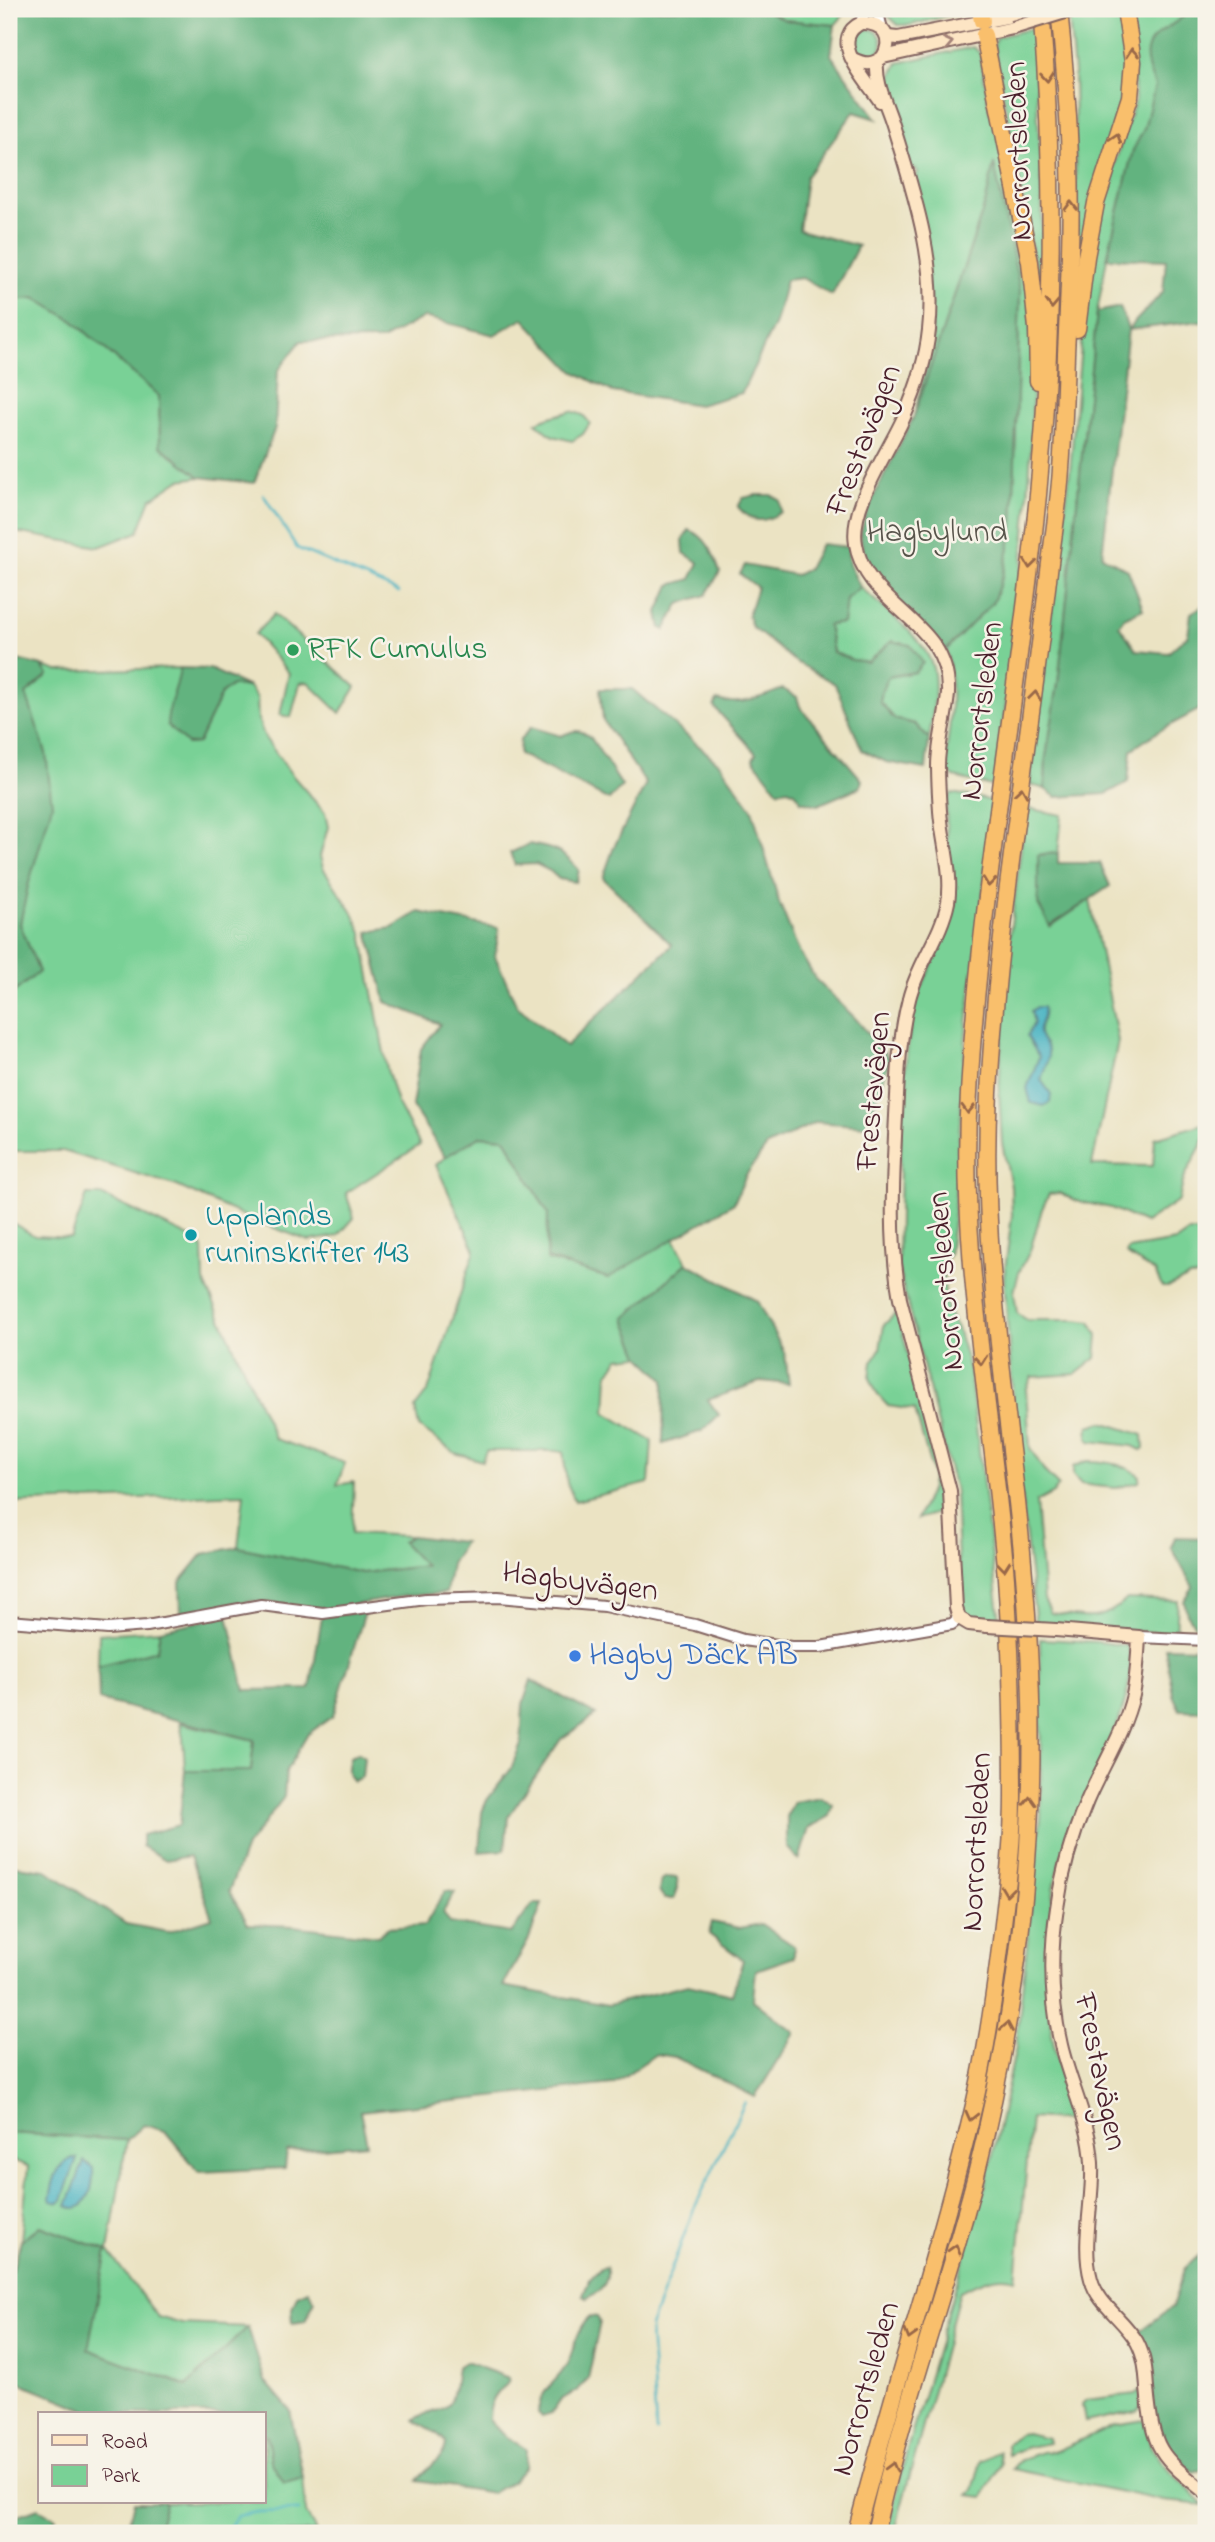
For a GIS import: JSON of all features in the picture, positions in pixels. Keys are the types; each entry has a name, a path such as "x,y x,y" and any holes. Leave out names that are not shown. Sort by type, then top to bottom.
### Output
{"highway":[{"name":"Norrortsleden","path":"856,2533 957,2173 976,2094 990,2021 1010,1861 1013,1801 1006,1578 968,1227 966,1149 976,999 1038,496 1050,339 1052,235 1048,89 1038,9"},
{"name":"Norrortsleden","path":"875,2533 916,2377 965,2214 991,2108 1009,2022 1028,1862 1032,1749 1028,1634 1023,1566 1004,1405 989,1226 987,1150 995,1003 1061,470 1071,234 1070,156 1059,9"},
{"path":"1061,470 1086,257 1097,203 1130,97 1133,62 1125,9"},
{"path":"982,22 1030,262 1037,328 1038,496"}],"main road":[{"path":"1012,22 1038,9"},
{"path":"982,22 869,64 853,60 849,54 847,39 850,32 861,23 876,24 885,33 898,38 982,22 1012,22 1076,9"},
{"name":"Frestavägen","path":"885,33 888,44 880,59 877,73 920,220 928,259 931,293 929,330 912,397 861,504 855,526 855,542 859,561 870,580 927,634 944,659 947,677 948,695 938,763 949,898 938,932 920,967 903,1026 895,1134 893,1234 900,1299 950,1491 956,1608 959,1618"},
{"name":"Frestavägen","path":"853,60 891,119"},
{"path":"959,1618 968,1624 1139,1637"},
{"name":"Frestavägen","path":"1139,1637 1137,1671 1126,1716 1083,1810 1064,1871 1055,1920 1053,1979 1061,2045 1089,2140 1092,2161 1088,2256 1091,2279 1099,2298 1129,2330 1138,2344 1145,2365 1153,2434 1160,2450 1171,2464 1206,2493"}],"street":[{"path":"861,23 865,9"},
{"name":"Frestavägen","path":"877,9 885,33"},
{"name":"Hagbyvägen","path":"9,1621 108,1629 147,1626 261,1605 323,1613 426,1599 498,1597 604,1606 695,1625 743,1640 791,1647 820,1647 952,1624 959,1618"},
{"path":"1139,1637 1206,1640"}],"green space":[{"path":"9,9 764,9 785,20 835,25 831,55 877,119 854,112 806,177 799,230 858,246 832,295 802,278 786,280 775,323 742,393 699,405 613,392 573,371 523,318 494,335 424,317 382,340 301,341 278,371 275,428 254,483 200,477 160,446 159,396 72,320 35,298 9,300"},
{"path":"764,9 849,9 835,25 785,20"},
{"path":"881,9 973,9 911,25 898,25"},
{"path":"1091,9 1119,9 1128,47 1123,99 1077,265 1074,73 1069,17"},
{"path":"1129,9 1192,9 1190,11 1206,91 1133,150 1107,258 1097,312 1058,684 1046,757 1045,789 1029,784 1070,472 1083,323 1095,235 1107,187 1135,101"},
{"path":"1192,9 1206,9 1206,323 1199,321 1128,330 1102,556 1128,570 1143,609 1124,618 1119,625 1136,650 1168,653 1188,635 1191,613 1206,604 1206,706 1159,731 1131,750 1128,782 1106,794 1056,797 1045,789 1046,757 1058,684 1097,312 1120,307 1128,329 1163,292 1166,260 1107,258 1133,150 1144,129 1155,85 1146,55 1149,46 1162,31"},
{"path":"1033,28 1042,194 1042,304 994,46 997,37"},
{"path":"868,29 878,33 882,43 878,53 868,57 858,53 854,43 858,33"},
{"path":"973,47 980,53 990,113 995,115 1012,193 1026,272 1031,325 1028,498 996,787 954,777 947,771 951,694 946,650 993,602 1003,575 1013,530 1020,290 994,165 986,201 914,416 933,338 914,181 918,172 916,169 911,170 885,89 898,63"},
{"name":"Hagbylund","path":"994,163 1020,290 1013,530 1003,575 993,602 946,650 887,591 865,561 860,535 867,510 914,416 986,201"},
{"path":"35,298 72,320 159,396 160,446 200,477 179,480 151,499 138,532 99,547 9,531 9,476 12,474 9,447 9,300"},
{"path":"571,411 583,415 590,423 583,434 572,441 553,436 536,423 544,419"},
{"path":"771,495 780,500 781,512 763,520 748,516 738,507 743,498"},
{"path":"689,530 705,541 720,572 706,595 679,604 665,630 661,628 658,612 670,585 691,579 699,563 684,553 683,540"},
{"path":"821,544 848,547 849,564 860,587 846,599 843,623 828,625 833,652 852,660 868,662 892,641 910,645 923,663 915,672 888,677 880,702 894,719 915,724 929,739 926,769 886,762 862,750 835,684 793,660 752,627 748,615 757,587 740,574 745,565 796,575 808,569"},
{"path":"860,587 912,635 929,657 935,685 929,739 915,724 895,719 880,702 888,677 915,672 892,641 868,662 852,660 833,652 828,625 843,623 846,599"},
{"name":"RFK Cumulus","path":"274,614 356,687 340,713 308,682 300,683 291,717 280,715 289,673 255,634"},
{"path":"9,658 42,666 48,675 26,694 46,753 52,805 28,886 20,924 39,972 9,996"},
{"path":"42,666 58,671 180,668 179,681 171,704 188,744 198,743 221,694 232,685 249,687 257,698 258,719 265,738 325,813 328,827 320,856 323,868 353,913 362,933 387,1069 397,1103 420,1145 346,1193 354,1218 338,1236 309,1241 253,1220 177,1186 63,1151 9,1151 9,996 39,972 20,924 46,753 25,694 48,675"},
{"path":"180,668 210,669 249,687 232,685 221,694 198,743 187,744 167,725"},
{"path":"600,689 632,689 720,764 752,809 779,902 798,949 816,980 855,1018 890,1059 868,1126 816,1122 767,1146 746,1175 734,1203 608,1278 547,1259 548,1213 505,1138 480,1136 445,1157 412,1106 421,1049 440,1024 386,1002 368,932 392,928 419,912 499,928 495,956 517,1006 566,1046 672,945 603,878 614,847 646,784 603,720"},
{"path":"783,689 797,697 800,707 862,780 860,787 818,805 801,801 795,792 788,789 778,791 753,759 756,753 714,707 717,700 743,702"},
{"path":"531,727 561,736 577,731 584,733 591,738 622,786 609,800 519,754 520,740"},
{"path":"952,793 994,801 966,1033 954,1211 949,1255 942,1264 947,1311 957,1328 969,1369 1000,1622 972,1619 960,1606 955,1490 898,1267 901,1114 906,1059 912,1015 920,991 953,919 955,903 947,846 946,802"},
{"path":"1026,808 1062,815 1058,853 1038,855 1051,926 1090,900 1118,1041 1092,1165 1153,1166 1155,1138 1203,1124 1206,1116 1206,1136 1184,1178 1179,1200 1145,1223 1111,1208 1076,1201 1060,1193 1049,1194 1030,1251 1019,1272 1014,1292 1017,1313 1027,1320 1091,1322 1098,1335 1096,1358 1076,1374 1032,1377 1026,1390 1030,1448 1045,1472 1059,1486 1053,1493 1036,1502 1044,1600 1051,1613 1083,1617 1108,1613 1127,1599 1178,1601 1176,1634 1036,1624 1018,1467 1004,1277 1012,1215 1011,1186 1002,1143 999,1092 1005,973"},
{"path":"529,844 551,849 568,858 579,870 576,882 559,879 536,864 515,865 510,853"},
{"path":"1058,853 1058,863 1100,863 1110,886 1050,926 1038,904 1038,855"},
{"path":"480,1136 505,1138 548,1213 547,1260 608,1278 673,1237 687,1263 625,1318 640,1356 619,1358 608,1374 606,1413 652,1441 649,1483 575,1501 567,1483 563,1451 486,1451 482,1461 455,1453 419,1427 415,1408 428,1391 475,1250 436,1165"},
{"path":"87,1195 101,1195 196,1240 203,1248 204,1281 275,1439 345,1463 337,1485 354,1482 352,1533 411,1536 402,1542 426,1566 362,1573 238,1547 244,1494 9,1503 9,1221 35,1236 71,1238"},
{"path":"1189,1232 1206,1235 1206,1277 1189,1277 1162,1287 1155,1272 1126,1254 1128,1249 1176,1241"},
{"path":"687,1263 757,1301 785,1354 789,1384 762,1381 708,1400 719,1415 702,1431 663,1444 664,1379 640,1356 625,1318"},
{"path":"897,1312 945,1494 944,1511 917,1519 930,1491 933,1475 915,1410 888,1406 877,1394 870,1378 872,1362 880,1349 884,1325"},
{"path":"1102,1422 1143,1435 1144,1448 1141,1450 1133,1446 1090,1441 1089,1426"},
{"path":"1087,1461 1122,1466 1140,1476 1139,1482 1116,1488 1081,1484 1073,1475 1073,1467"},
{"path":"411,1536 464,1542 451,1564 446,1593 406,1596 324,1610 253,1601 181,1615 180,1582 203,1554 238,1547 362,1573 425,1566 402,1542"},
{"path":"1175,1537 1206,1538 1206,1634 1201,1634 1187,1614 1184,1601 1193,1587 1171,1547"},
{"path":"365,1612 333,1716 308,1734 286,1771 284,1797 246,1847 229,1891 248,1924 293,1926 378,1936 387,1928 425,1925 445,1891 455,1892 443,1912 450,1923 511,1933 533,1904 542,1904 528,1941 503,1986 608,2005 688,1985 732,1995 743,1960 709,1934 712,1922 739,1928 761,1924 794,1946 794,1957 756,1970 753,2000 795,2033 755,2097 675,2057 656,2054 613,2084 360,2111 367,2144 287,2151 285,2168 199,2172 165,2131 144,2125 127,2140 9,2133 9,1865 46,1870 126,1924 168,1932 212,1918 190,1856 166,1860 142,1846 142,1835 179,1825 185,1771 251,1771 254,1740 99,1700 98,1666 157,1650 160,1630 228,1615 245,1690 310,1689 322,1616"},
{"path":"160,1630 157,1650 98,1666 99,1634"},
{"path":"1040,1639 1127,1646 1131,1666 1119,1721 1060,1860 1050,1913 1047,1965 1052,2034 1077,2121 1031,2118 1016,2279 994,2278 960,2291 894,2533 887,2533 907,2450 987,2181 1016,2047 1041,1815"},
{"path":"1165,1647 1206,1648 1206,1711 1180,1710 1173,1695"},
{"path":"531,1680 596,1715 561,1739 508,1817 505,1850 479,1852 482,1812 487,1800 511,1769 521,1743 523,1704"},
{"path":"180,1723 254,1740 251,1771 185,1771"},
{"path":"358,1753 364,1757 362,1777 353,1781 348,1773 348,1764 350,1757"},
{"path":"821,1797 833,1805 830,1816 809,1828 799,1860 787,1847 787,1816 794,1802"},
{"path":"667,1877 677,1878 678,1888 674,1899 665,1899 659,1891 661,1880"},
{"path":"9,2133 127,2140 108,2251 158,2317 182,2324 248,2327 187,2386 87,2349 107,2251 40,2226 21,2241 28,2166 9,2159"},
{"path":"40,2226 107,2251 88,2349 187,2386 248,2327 265,2381 290,2410 303,2478 284,2483 271,2461 266,2435 266,2412 91,2412 9,2378 9,2280 21,2241"},
{"path":"1206,2249 1206,2469 1193,2472 1168,2448 1157,2423 1138,2333 1172,2307 1184,2269"},
{"path":"606,2267 607,2277 603,2286 587,2298 583,2295 590,2279 601,2268"},
{"path":"308,2290 315,2300 305,2321 293,2323 292,2308 297,2295"},
{"path":"591,2316 597,2317 600,2322 588,2379 578,2390 561,2400 552,2413 542,2416 538,2413 542,2398 566,2366 579,2333"},
{"path":"465,2362 509,2378 494,2398 489,2420 503,2435 526,2449 525,2467 512,2481 492,2493 417,2481 442,2455 446,2443 436,2433 414,2420 447,2406 453,2394 457,2367"},
{"path":"1140,2390 1141,2407 1137,2411 1085,2422 1082,2404 1086,2400 1135,2394"},
{"path":"1145,2420 1151,2447 1170,2472 1205,2505 1164,2501 1012,2469 1021,2459 1042,2452 1056,2451 1114,2425"},
{"path":"1018,2434 1048,2438 1049,2443 1027,2447 1008,2455 1007,2444"},
{"path":"266,2435 271,2461 284,2483 303,2478 306,2512 316,2532 157,2533 164,2504 266,2504"},
{"path":"999,2451 1001,2464 983,2497 968,2495 973,2490 981,2461"},
{"path":"133,2504 164,2504 157,2533 126,2533"},
{"path":"39,2508 56,2518 51,2533 9,2533 9,2518"}],"water":[{"path":"1043,1007 1039,1033 1048,1052 1041,1080 1051,1094 1050,1102 1044,1106 1031,1103 1027,1088 1039,1057 1027,1036 1034,1023 1031,1011"},
{"path":"77,2158 62,2200 59,2203 52,2201 50,2198 56,2174 62,2165"},
{"path":"84,2161 93,2168 88,2197 80,2207 67,2206"}],"waterway":[{"path":"263,494 297,548 399,592"},
{"path":"656,2431 650,2327 693,2211 745,2102"},
{"path":"225,2533 237,2516 258,2512 299,2511"}],"place":[{"name":"RFK Cumulus","path":"293,650"},
{"name":"Upplands runinskrifter 143","path":"191,1235"},
{"name":"Hagby Däck AB","path":"575,1656"}]}
